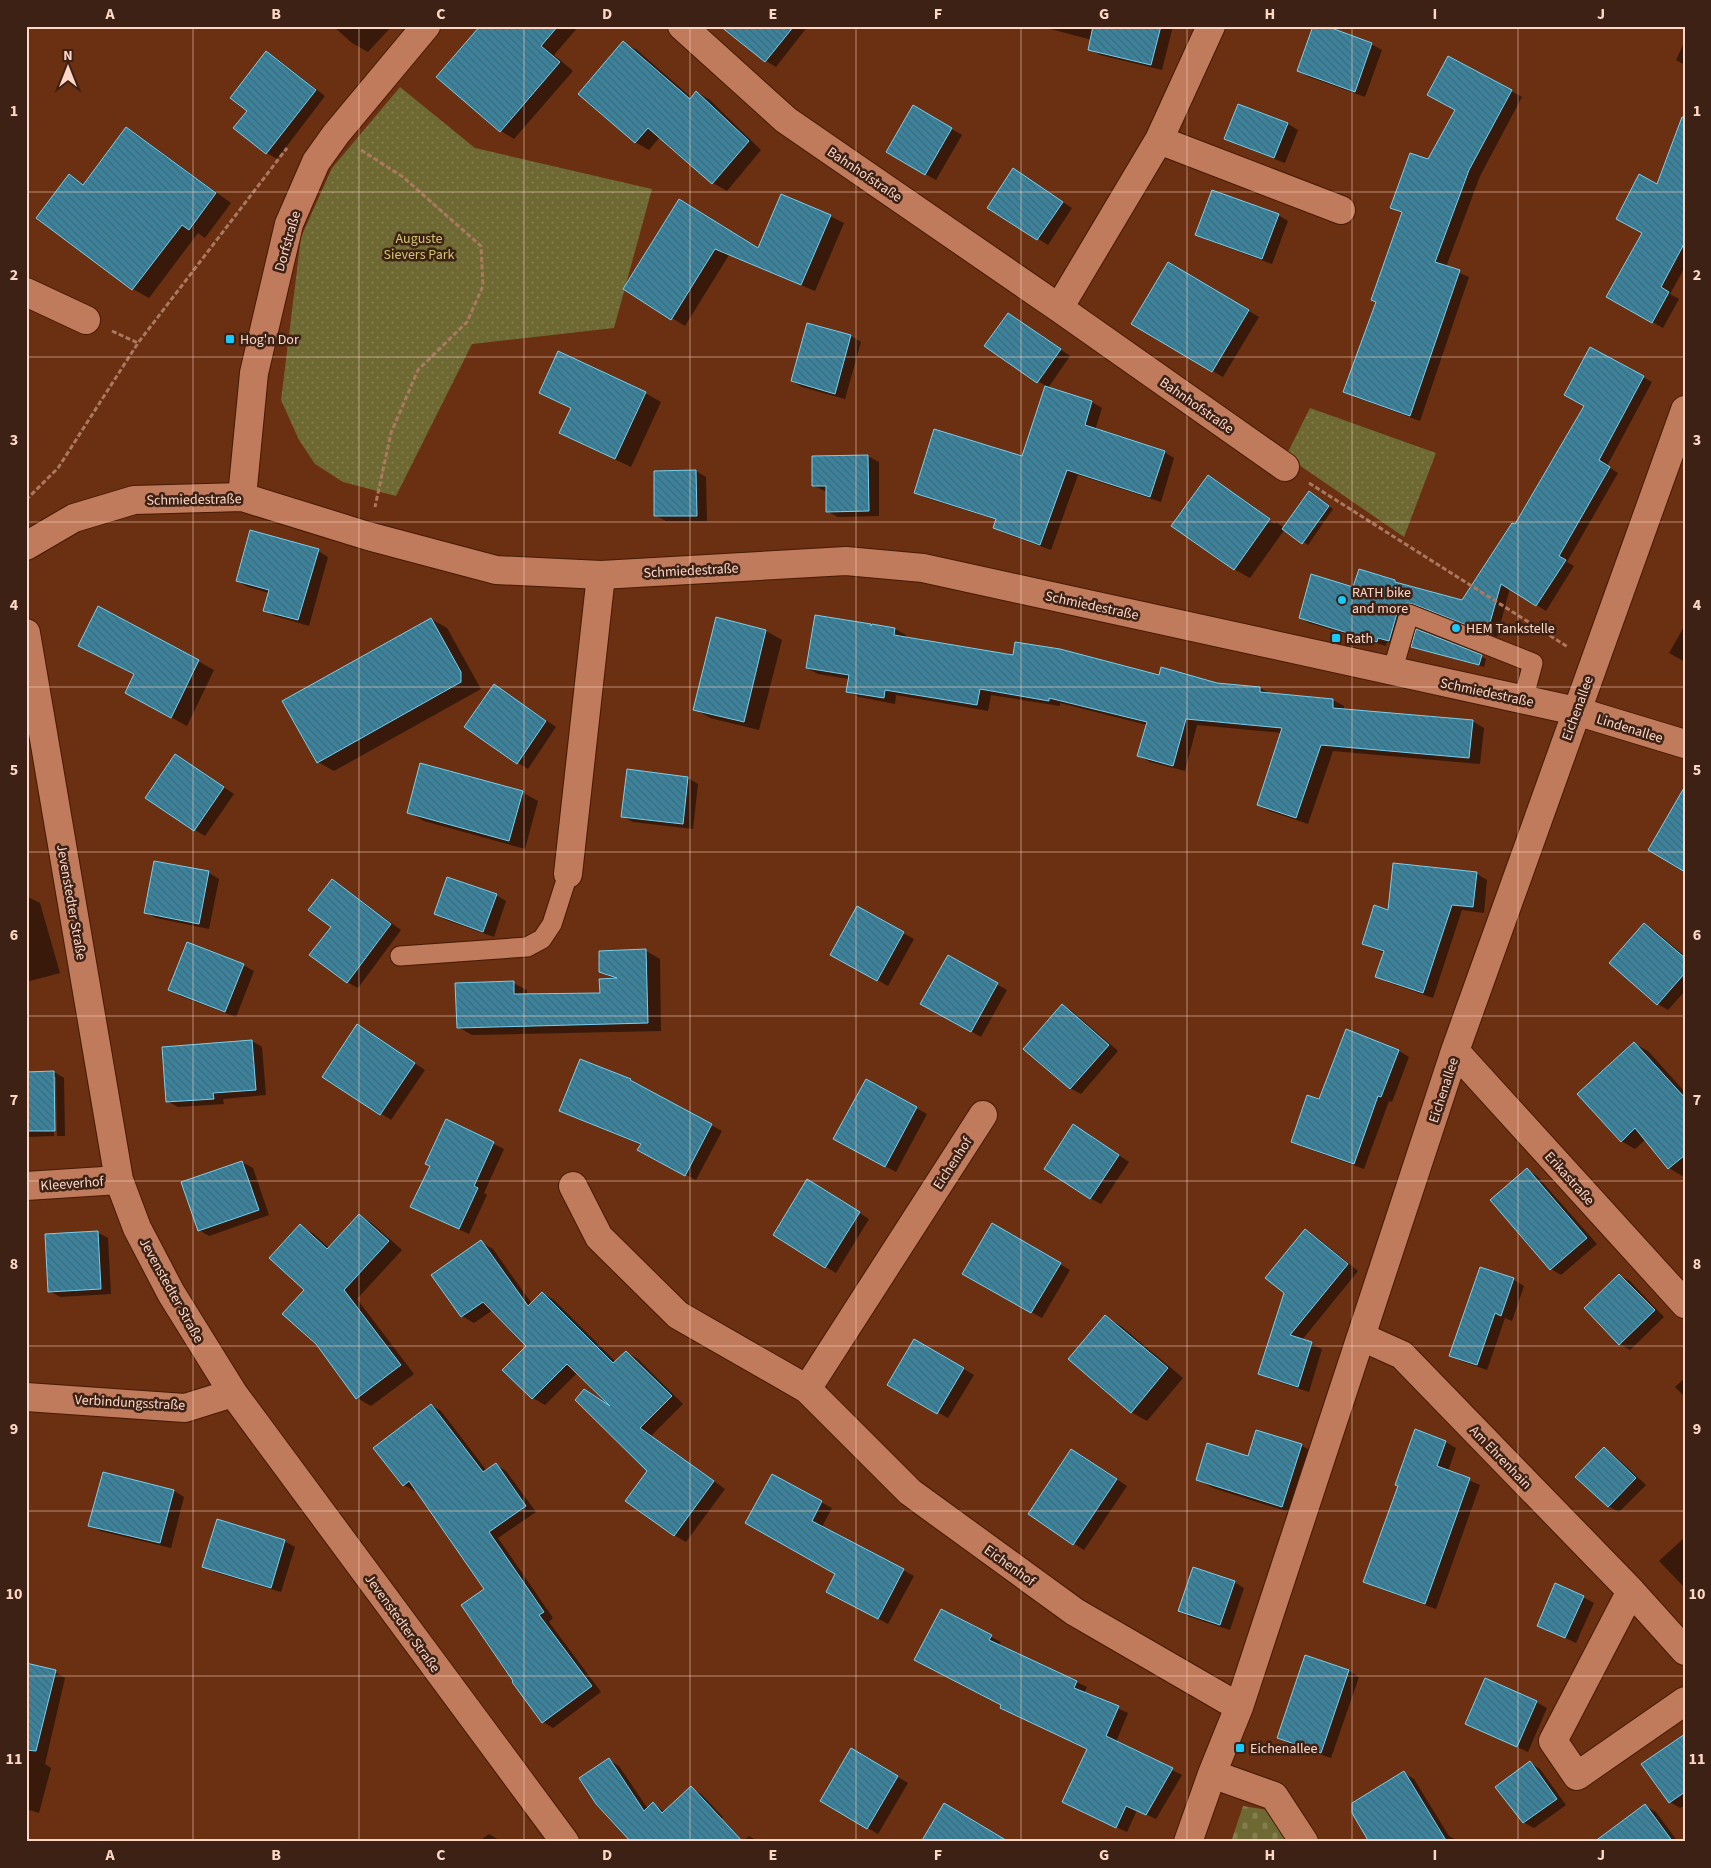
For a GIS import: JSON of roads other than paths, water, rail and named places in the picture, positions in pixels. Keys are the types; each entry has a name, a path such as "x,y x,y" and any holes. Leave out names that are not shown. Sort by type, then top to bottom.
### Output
{"street":[{"name":"Dorfstraße","path":"242,497 254,373 289,224 316,162 336,134 426,26"},
{"name":"Bahnhofstraße","path":"682,26 786,120 1059,308 1285,467"},
{"path":"1059,308 1159,140 1210,26"},
{"path":"1159,140 1341,210"},
{"path":"26,292 86,320"},
{"name":"Eichenallee","path":"1188,1842 1212,1774 1239,1707 1455,1051 1685,410"},
{"name":"Schmiedestraße","path":"28,538 74,518 134,500 242,497 368,536 496,570 601,575 846,561 923,568 1576,712"},
{"path":"568,874 601,575"},
{"name":"Jevenstedter Straße","path":"26,633 119,1180 137,1228 171,1293 233,1393 565,1842"},
{"name":"Lindenallee","path":"1576,712 1685,744"},
{"name":"Erikastraße","path":"1455,1051 1685,1304"},
{"name":"Eichenhof","path":"807,1389 983,1115"},
{"name":"Kleeverhof","path":"26,1186 119,1180"},
{"name":"Eichenhof","path":"573,1186 599,1237 678,1315 807,1389 910,1492 1076,1612 1239,1707"},
{"name":"Am Ehrenhain","path":"1362,1337 1402,1355 1631,1591 1685,1651"},
{"name":"Verbindungsstraße","path":"26,1397 185,1408 233,1393"},
{"path":"1631,1591 1553,1741 1577,1776 1685,1701"},
{"path":"1212,1774 1274,1796 1304,1842"}],"lane":[{"path":"1392,672 1409,614 1533,663 1524,700"},
{"path":"400,956 527,947 542,939 552,924 568,874"}],"place":[{"name":"Hog'n Dor","path":"230,339"},
{"name":"RATH bike and more","path":"1342,600"},
{"name":"HEM Tankstelle","path":"1456,628"},
{"name":"Rath","path":"1336,638"},
{"name":"Eichenallee","path":"1240,1748"}],"park label":[{"name":"Auguste Sievers Park","path":"419,246"}]}
